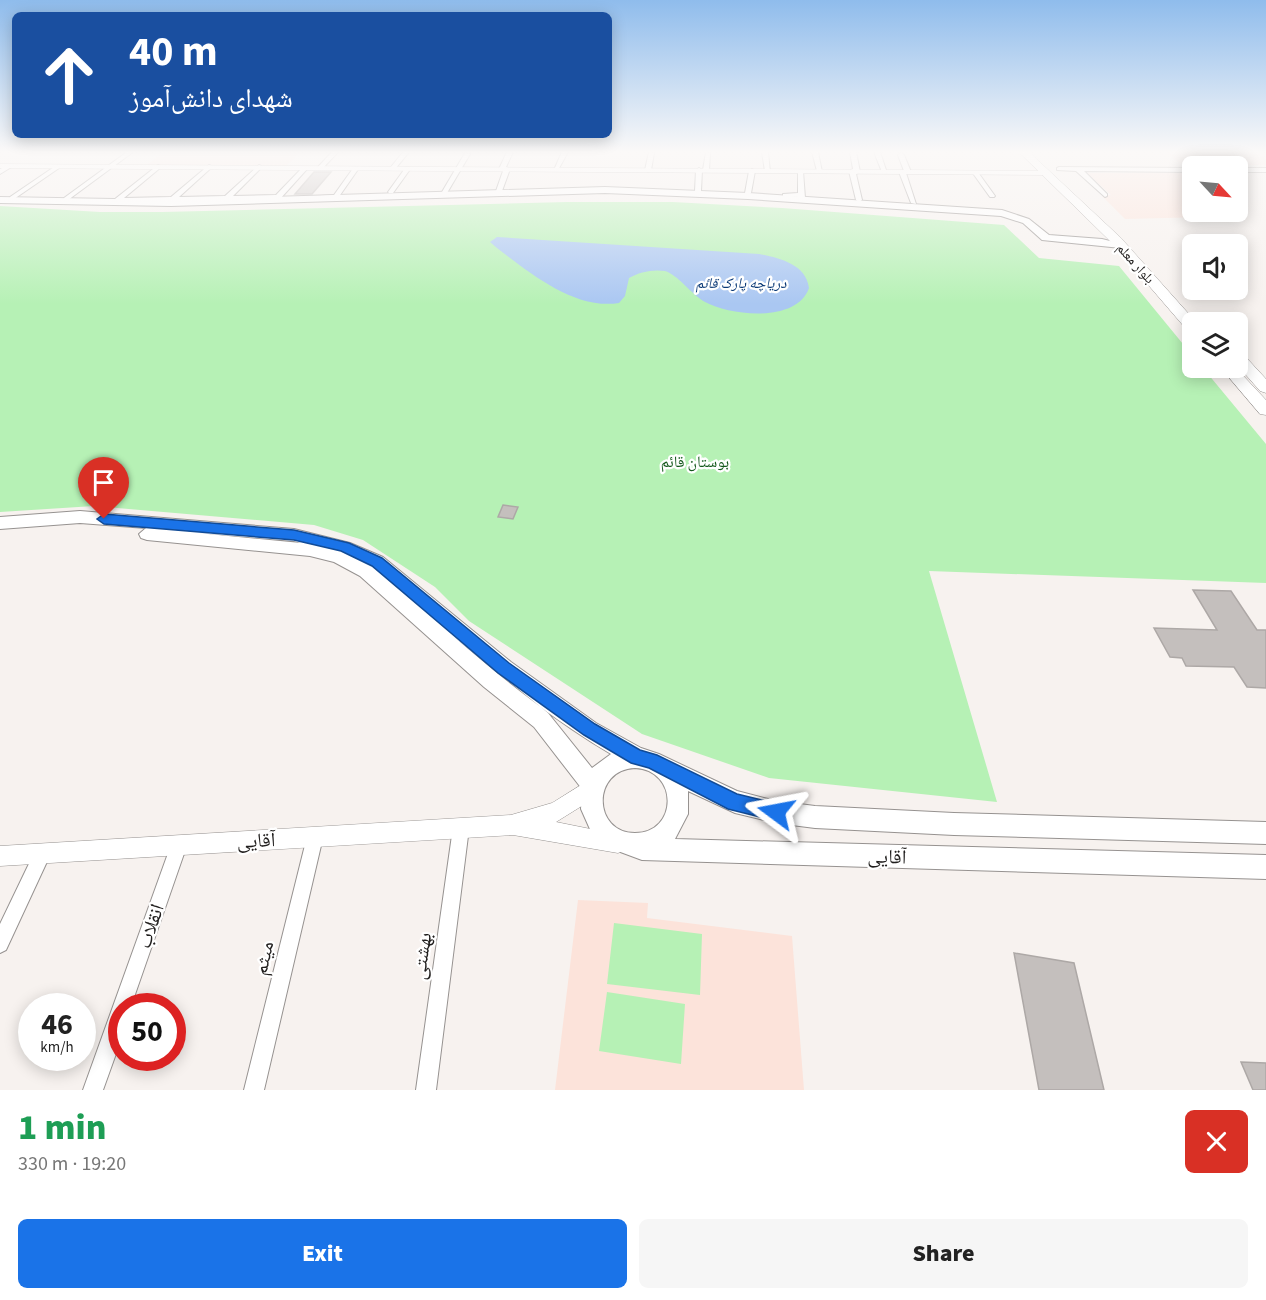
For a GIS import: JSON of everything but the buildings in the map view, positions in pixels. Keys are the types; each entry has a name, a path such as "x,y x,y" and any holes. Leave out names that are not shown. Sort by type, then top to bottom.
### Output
{"main road":[{"path":"86,203 187,203"},
{"path":"0,204 95,208 353,203"},
{"path":"754,203 1017,217"},
{"path":"862,203 1002,213 1026,221 1046,238 1121,245"},
{"name":"بلوار معلم","path":"1082,203 1182,315"},
{"name":"بلوار معلم","path":"1089,203 1142,250"},
{"path":"1248,368 1266,388"},
{"path":"1237,378 1266,410"},
{"path":"0,523 80,517 294,535 325,541 377,562 497,675 541,720 594,787"},
{"path":"0,533 80,528 285,547 338,557 366,571 497,675 637,758"},
{"path":"624,759 651,760 663,768 672,778 678,792 678,806 674,821 665,833 653,841 638,845 623,843 609,837 599,827 593,814 591,801 600,774 610,765 624,759"},
{"name":"آقایی","path":"663,768 735,802 776,812 815,817 954,825 1266,834"},
{"name":"آقایی","path":"623,843 642,849 1266,867"}],"street":[{"name":"آقایی","path":"0,856 511,825 557,812 594,787"},
{"name":"آقایی","path":"511,825 623,843"},
{"name":"بهشتی","path":"426,1090 461,828"},
{"name":"میثم","path":"254,1090 315,837"},
{"name":"انقلاب","path":"127,993 178,845"},
{"path":"0,944 43,853"},
{"name":"انقلاب","path":"93,1090 108,1047"}],"shaded area":[{"path":"1109,203 1182,203 1182,218 1125,219"},
{"path":"578,900 648,903 647,918 792,936 804,1090 555,1090"}],"green space":[{"name":"بوستان قائم","path":"532,203 689,203 1004,225 1039,258 1119,266 1182,343 1182,378 1211,378 1266,444 1266,583 929,571 997,802 769,778 642,734 469,621 435,587 363,540 314,525 94,506 0,512 0,206 100,212"},
{"path":"614,923 702,934 700,995 607,984"},
{"path":"607,992 685,1004 681,1064 599,1051"}],"water":[{"name":"دریاچه پارک قائم","path":"497,237 759,254 783,260 797,268 803,273 809,288 802,299 791,307 778,312 746,313 716,307 695,295 670,273 651,271 629,278 625,296 619,303 602,304 586,301 554,288 490,242"}],"route":[{"path":"104,519 294,535 344,547 377,562 504,668 590,730 637,758 651,760 735,802 776,812"}]}
